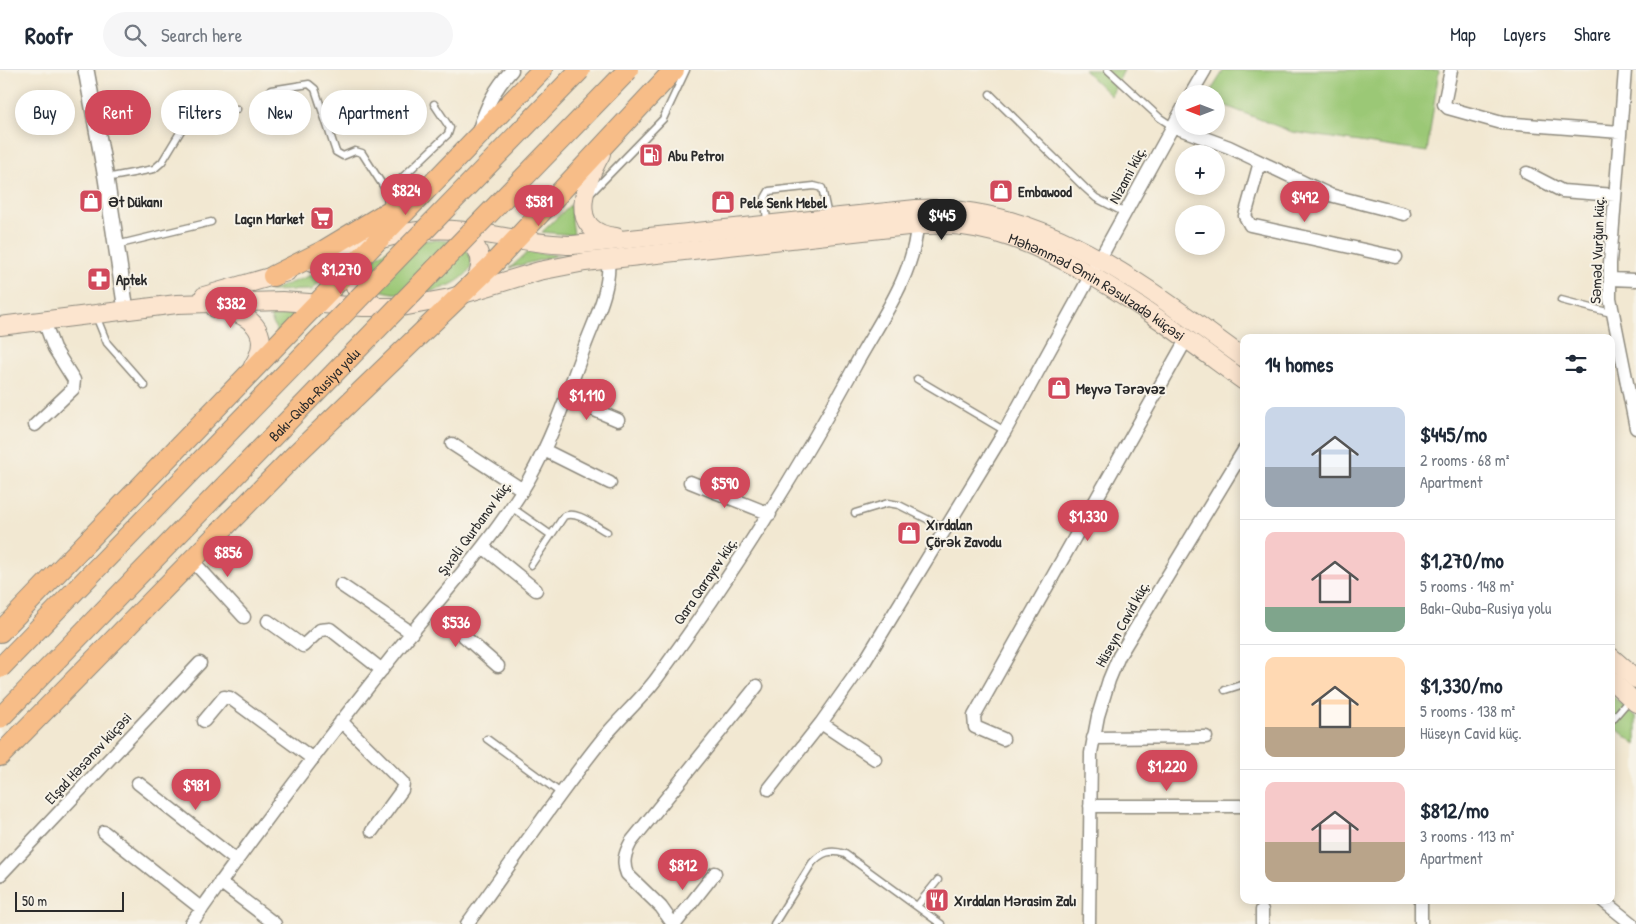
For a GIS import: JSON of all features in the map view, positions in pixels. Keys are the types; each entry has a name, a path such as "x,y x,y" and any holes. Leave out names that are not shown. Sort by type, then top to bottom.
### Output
{"highway":[{"path":"0,632 319,304 374,243 542,70"},
{"path":"0,668 580,70"},
{"name":"Bakı-Quba-Rusiya yolu","path":"0,718 628,70"},
{"path":"0,756 310,441 463,294 674,70"},
{"path":"273,276 323,251 388,202 438,177"}],"main road":[{"path":"613,134 585,185 584,215 596,232 608,236 634,239"},
{"name":"Məhəmməd Əmin Rəsulzadə küçəsi","path":"634,239 916,209 966,210 989,214 1039,230 1100,260 1240,355"},
{"name":"Məhəmməd Əmin Rəsulzadə küçəsi","path":"463,294 557,267 608,260 917,225 963,226 986,230 1034,246 1092,276 1240,378"},
{"path":"177,304 413,232 445,230 551,245 634,239"},
{"path":"0,326 177,304 282,301 363,307 402,307 434,302 463,294 480,272 480,254 468,238 445,230"},
{"path":"374,243 356,266 354,286 360,296 367,301 402,307"},
{"path":"177,304 232,312 249,321 259,330 263,345 260,356 242,383"},
{"path":"1615,660 1635,676"},
{"path":"1615,684 1633,700"}],"street":[{"path":"86,70 106,178 126,310"},
{"path":"474,141 488,101 497,86 512,70"},
{"path":"1196,85 1205,70"},
{"path":"1451,70 1444,104 1448,108 1488,121 1509,124 1620,132"},
{"name":"Səməd Vurğun küç.","path":"1625,70 1610,279 1612,313 1636,428"},
{"name":"Nizami küç.","path":"769,789 820,723 865,660 1004,431 1092,276 1175,121"},
{"path":"1172,126 1260,162 1330,196 1404,214"},
{"path":"1260,162 1245,216 1250,226 1396,257"},
{"path":"1527,173 1562,191 1615,195"},
{"name":"Qara Qarayev küç.","path":"467,924 605,735 656,680 710,605 770,514 833,407 895,293 914,253 917,225"},
{"name":"Şıxəli Qurbanov küç.","path":"191,924 220,882 341,721 483,547 523,490 544,450 566,398 604,294 609,272 608,260"},
{"path":"1610,279 1636,280"},
{"path":"35,425 74,389 74,380 54,348 44,321"},
{"path":"1003,740 975,727 974,716 1186,340"},
{"path":"566,398 618,420"},
{"path":"452,444 523,490"},
{"path":"544,450 610,483"},
{"name":"Hüseyn Cavid küç.","path":"1089,924 1090,806 1093,738 1109,680 1119,656 1240,457"},
{"path":"690,482 770,514"},
{"path":"483,547 536,590"},
{"path":"192,559 244,617"},
{"path":"340,585 412,633"},
{"path":"433,609 498,666"},
{"path":"268,621 297,644 303,646 320,630 330,629 382,670"},
{"name":"Elşad Həsənov küçəsi","path":"0,875 200,664"},
{"path":"715,873 674,924 661,906 627,874 624,867 626,850 630,842 758,686"},
{"path":"204,721 218,701 224,697 230,698 313,759"},
{"path":"341,721 403,783 402,790 372,831"},
{"path":"820,723 875,759"},
{"path":"1093,738 1206,737"},
{"path":"138,783 237,860"},
{"path":"1090,806 1240,806"},
{"path":"104,832 202,909"},
{"path":"220,882 275,924"},
{"path":"1421,904 1421,924"},
{"path":"1607,904 1632,924"},
{"path":"1262,910 1262,924"}],"lane":[{"path":"583,202 663,119 686,70"},
{"path":"1108,70 1160,118 1172,126"},
{"path":"272,90 309,84 315,89 336,152 343,156 355,151 362,153 388,202 448,134 450,128 434,104"},
{"path":"990,94 1096,198 1125,214"},
{"path":"106,178 154,169 162,162 178,135"},
{"path":"767,224 765,198 769,191 814,186 822,188 825,192 828,218"},
{"path":"116,245 211,222"},
{"path":"1561,300 1612,313"},
{"path":"96,314 107,343 144,386"},
{"path":"917,379 1004,431"},
{"path":"855,513 888,503 899,504 945,528"},
{"path":"511,508 551,535"},
{"path":"531,565 564,516 569,514 577,516 607,532"},
{"path":"1225,690 1240,685"},
{"path":"1615,717 1633,700"},
{"path":"487,739 562,794"},
{"path":"774,924 812,863 820,855 827,852 845,854 941,924"},
{"path":"917,906 938,880"}],"green space":[{"path":"1084,70 1124,70 1111,96"},
{"path":"1224,70 1439,70 1427,152 1292,132 1225,106 1225,85 1215,85"},
{"path":"570,205 574,235 542,232"},
{"path":"428,240 440,240 459,244 468,252 471,261 469,271 456,282 445,287 418,293 390,293 368,284 367,268 379,255 394,247"},
{"path":"528,252 559,255 510,268"},
{"path":"333,267 312,290 269,291"},
{"path":"267,310 297,312 278,334"},
{"path":"1615,699 1636,717 1636,745 1615,727"}],"place":[{"name":"Abu Petroı","path":"651,155"},
{"name":"Embawood","path":"1001,191"},
{"name":"Ət Dükanı","path":"91,201"},
{"name":"Pele Senk Mebel","path":"723,202"},
{"name":"Laçın Market","path":"322,218"},
{"name":"Aptek","path":"99,279"},
{"name":"Meyvə Tərəvəz","path":"1059,388"},
{"name":"Xırdalan Çörək Zavodu","path":"909,533"},
{"name":"Xırdalan Mərasim Zalı","path":"937,900"}]}
